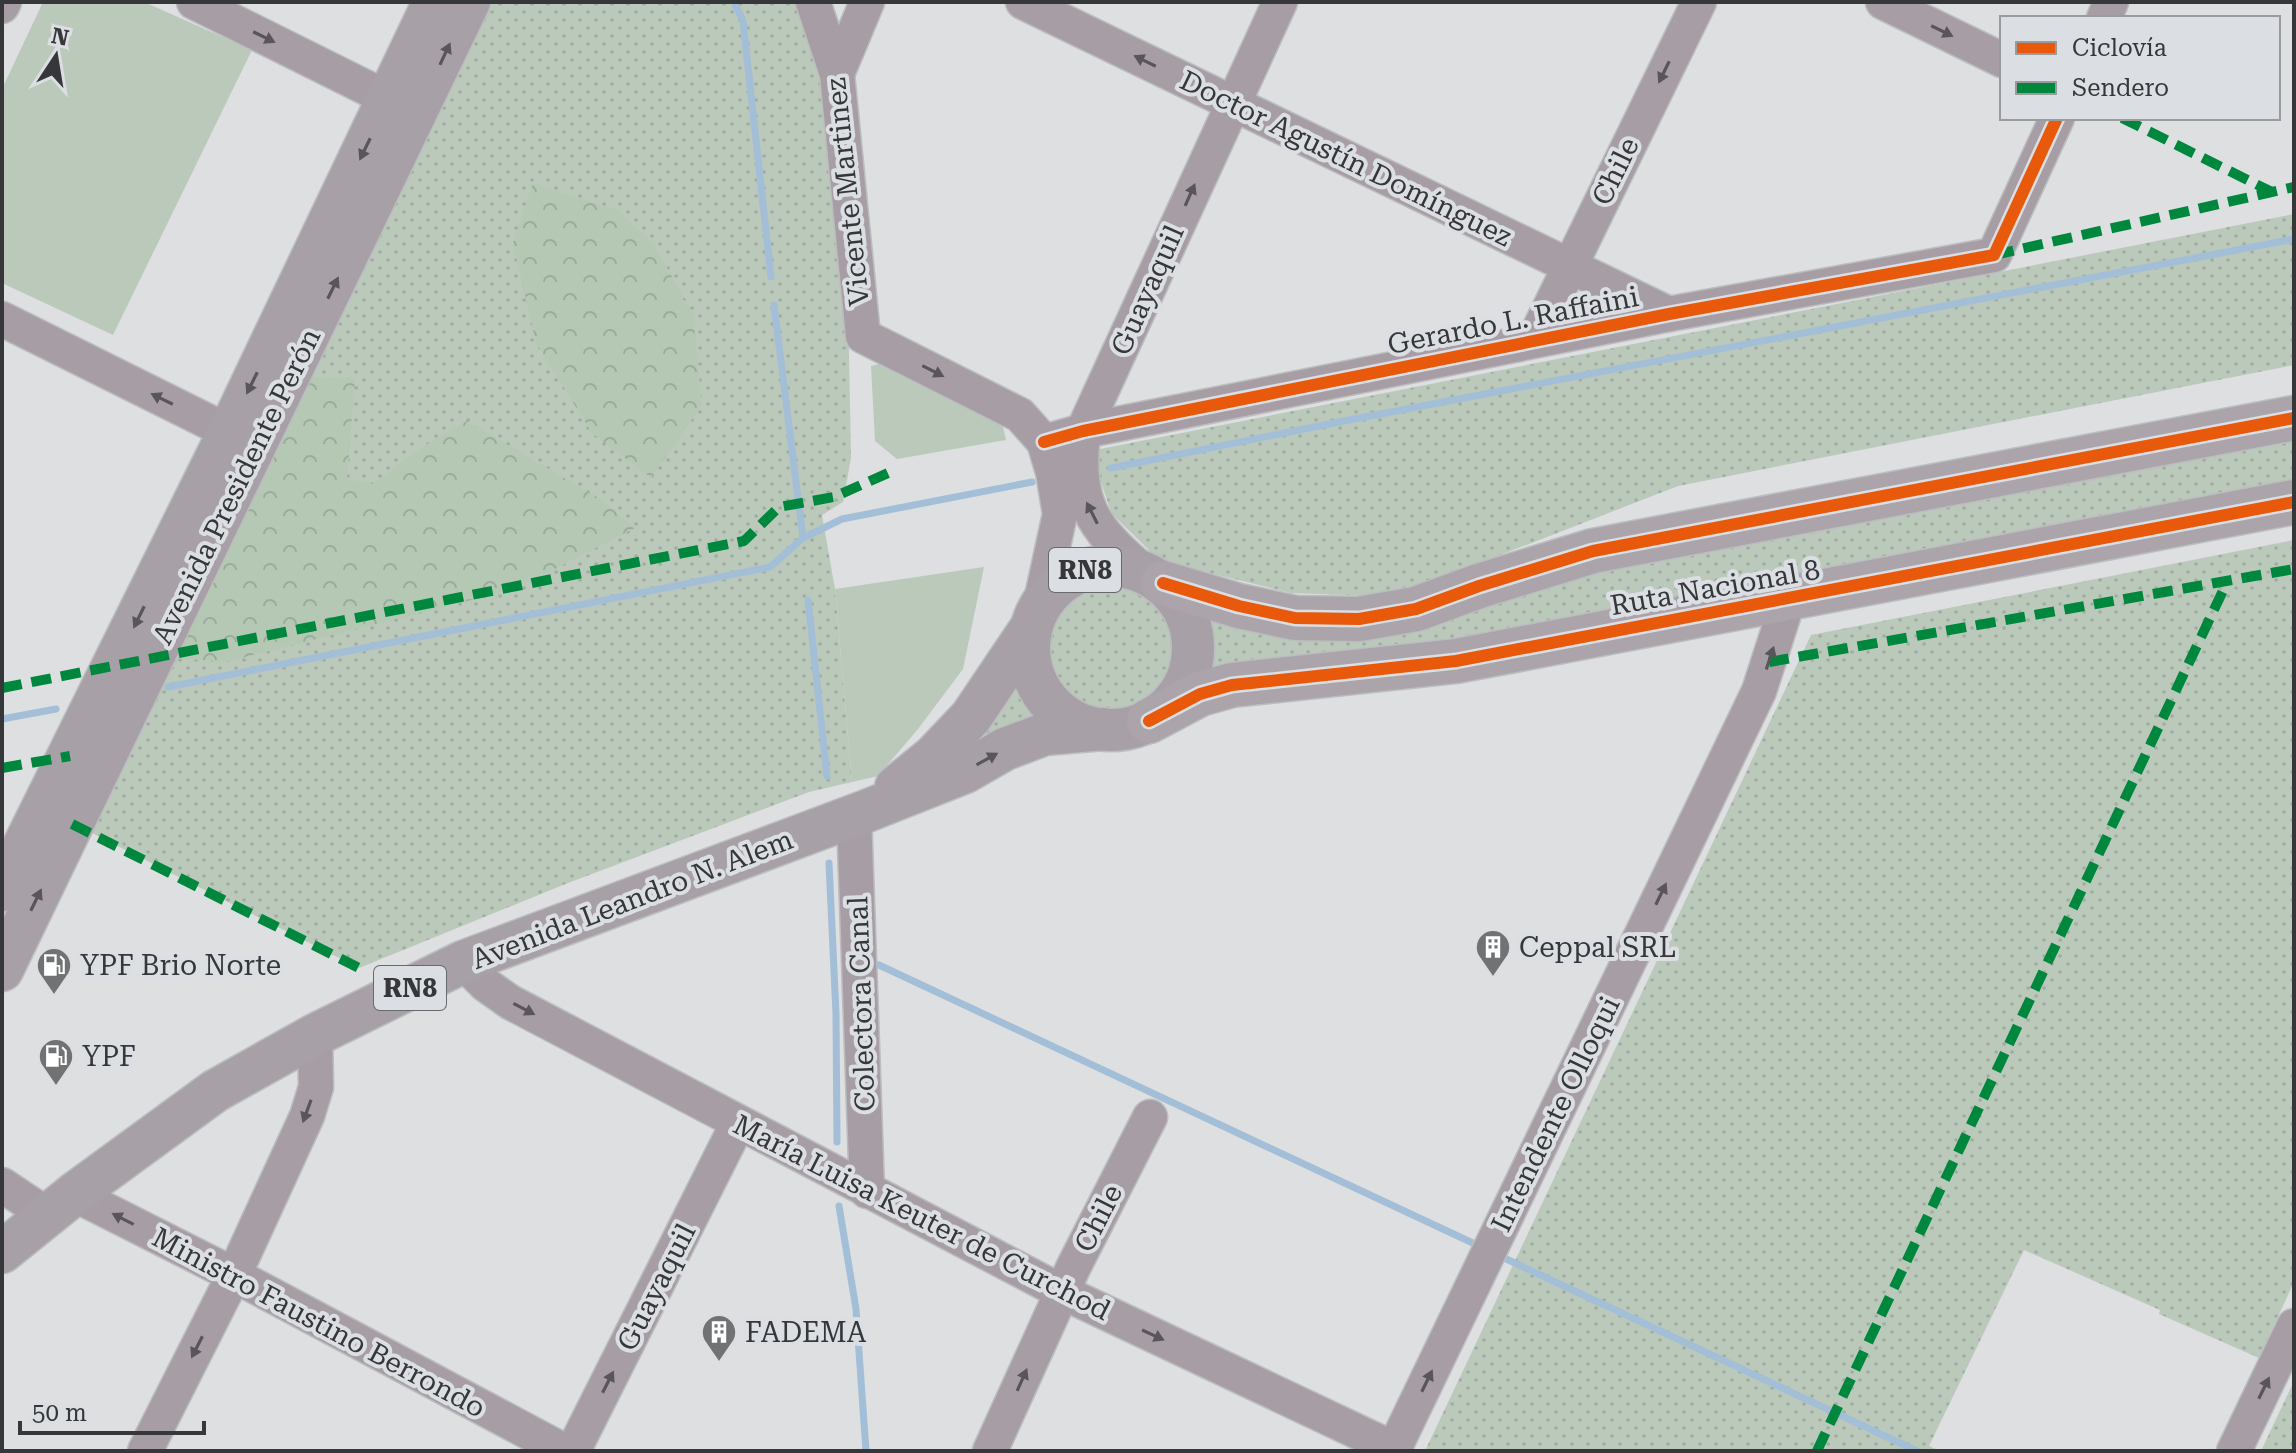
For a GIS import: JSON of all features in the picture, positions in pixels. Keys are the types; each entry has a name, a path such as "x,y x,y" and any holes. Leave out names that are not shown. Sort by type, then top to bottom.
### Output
{"highway":[{"name":"Ruta Nacional 8","path":"1153,577 1239,606 1295,618 1359,619 1416,609 1593,551 2294,418"},
{"name":"Ruta Nacional 8","path":"1149,721 1200,694 1232,685 1456,661 2294,502"}],"main road":[{"name":"Avenida Presidente Perón","path":"403,106 434,2"},
{"name":"Avenida Presidente Perón","path":"2,970 58,816 403,106 469,2"},
{"name":"RN8","path":"1149,721 1127,729 1103,729 1080,724 1060,712 1044,695 1033,674 1029,651 1036,617 1055,587 1074,574 1096,566 1120,566 1153,577"},
{"path":"1149,721 1168,708 1183,689 1192,667 1194,644 1190,621 1179,600 1153,577"},
{"name":"Avenida Leandro N. Alem","path":"859,814 934,756 971,717 1036,617"},
{"name":"Avenida Leandro N. Alem","path":"2,1252 60,1204 215,1091 315,1035 463,962 859,814 965,772 1005,749 1045,734 1103,729"},
{"name":"Avenida Presidente Perón","path":"2,890 58,816"}],"street":[{"path":"194,2 403,106"},
{"name":"Vicente Martinez","path":"813,2 837,74 863,336 1020,415 1044,442"},
{"path":"837,74 867,2"},
{"name":"Doctor Agustín Domínguez","path":"1023,2 1669,314"},
{"name":"Guayaquil","path":"1153,577 1112,545 1083,495 1080,459 1083,431 1280,2"},
{"name":"Chile","path":"1534,340 1699,2"},
{"path":"1883,2 2000,59"},
{"name":"Gerardo L. Raffaini","path":"1044,442 1083,431 1534,340 1994,255 2056,120"},
{"path":"2,319 243,439"},
{"path":"1036,617 1060,514 1044,442"},
{"name":"Intendente Olloqui","path":"1394,1450 1759,691 1789,598"},
{"name":"Colectora Canal","path":"859,814 867,1191"},
{"name":"María Luisa Keuter de Curchod","path":"463,962 486,985 510,1002 867,1191 1062,1292 1394,1450"},
{"path":"145,1451 234,1275 307,1116 316,1087 315,1035"},
{"name":"Chile","path":"990,1451 1062,1292 1150,1117"},
{"name":"Guayaquil","path":"573,1451 738,1123"},
{"name":"Ministro Faustino Berrondo","path":"2,1185 60,1204 234,1275 564,1451"},
{"path":"2234,1451 2294,1326"}],"green space":[{"path":"43,2 144,2 252,50 113,335 2,283 2,89"},
{"path":"487,2 797,2 825,78 848,302 851,458 843,502 822,515 835,589 852,782 809,792 568,883 359,968 84,829"},
{"path":"533,183 617,210 653,243 693,314 702,405 651,478 592,433 536,343 513,243"},
{"path":"2294,214 2294,365 1678,486 1426,584 1371,596 1291,593 1160,561 1112,514 1090,451"},
{"path":"883,363 1002,423 1006,440 897,459 875,441 871,366"},
{"path":"304,377 355,379 347,479 372,484 433,440 467,421 602,500 635,528 553,570 495,594 225,662 176,658 185,622"},
{"path":"2294,429 2294,480 1421,650 1211,672 1214,646 1207,609 1538,585"},
{"path":"2294,540 2294,1282 2259,1358 2024,1250 1929,1446 1940,1451 1425,1451 1811,635"},
{"path":"984,567 963,669 878,776 852,782 835,589"},
{"path":"1110,577 1136,582 1158,597 1173,619 1178,645 1173,671 1158,693 1136,708 1110,713 1084,708 1062,693 1047,671 1042,645 1047,619 1062,597 1084,582"},
{"path":"1014,676 1046,726 927,779"},
{"path":"2294,1381 2294,1451 2261,1451"}],"waterway":[{"path":"734,2 743,21 771,277"},
{"path":"1111,468 2294,239"},
{"path":"774,305 803,538"},
{"path":"168,687 770,567 803,538 842,519 1032,482"},
{"path":"808,600 827,776"},
{"path":"2,719 56,709"},
{"path":"829,863 836,1014 837,1142"},
{"path":"879,965 1477,1245"},
{"path":"839,1206 856,1309 866,1451"},
{"path":"1502,1257 1917,1451"}],"marked path":[{"path":"2126,120 2272,192"},
{"path":"1994,255 2294,187"},
{"path":"2,688 744,541 779,507 834,497 888,473"},
{"path":"1769,662 2294,569"},
{"path":"1817,1451 2228,580"},
{"path":"2,768 70,756"},
{"path":"72,824 359,968"}],"cycle path":[{"path":"1044,442 1083,431 1669,314 1994,255 2056,120"},
{"path":"1163,583 1239,606 1295,618 1359,619 1416,609 1593,551 2294,418"},
{"path":"1149,721 1200,694 1232,685 1456,661 2294,502"}],"place":[{"name":"Ceppal SRL","path":"1493,978"},
{"name":"YPF Brio Norte","path":"54,996"},
{"name":"YPF","path":"56,1087"},
{"name":"FADEMA","path":"719,1363"}]}
